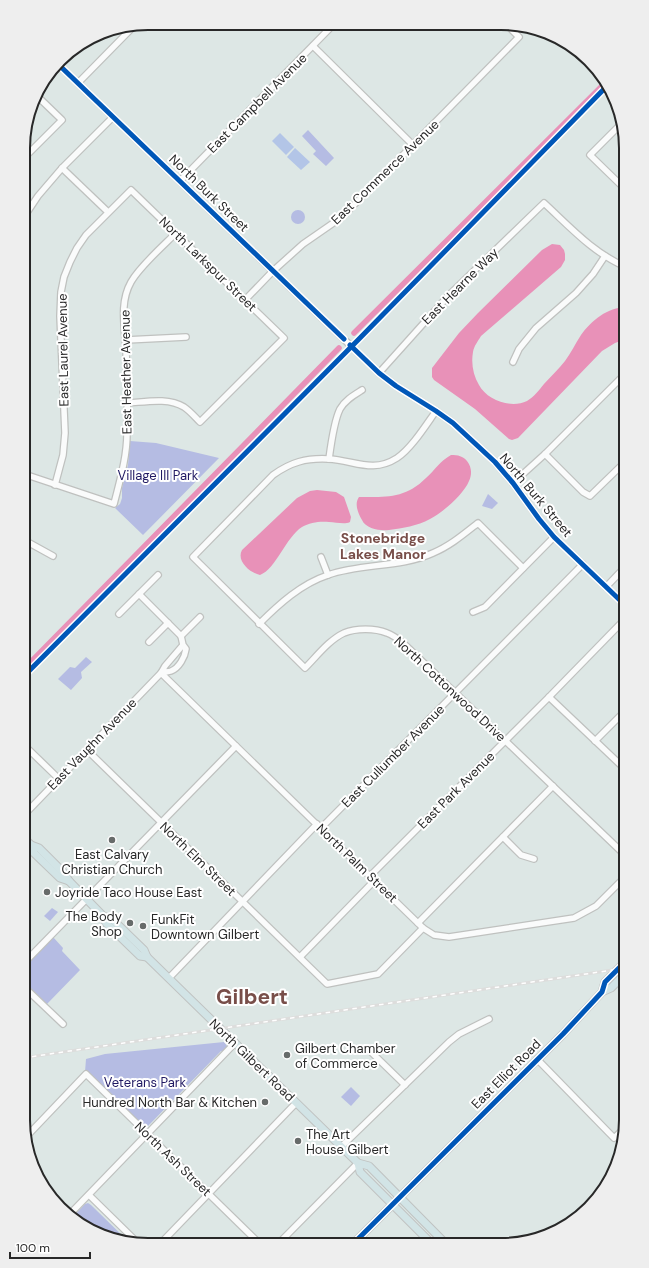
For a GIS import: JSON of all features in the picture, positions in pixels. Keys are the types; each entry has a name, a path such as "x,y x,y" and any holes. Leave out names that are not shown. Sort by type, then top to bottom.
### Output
{"main road":[{"name":"North Gilbert Road","path":"30,844 34,853 60,878 69,881 103,916 106,923 140,956 147,957 341,1147 358,1163 369,1166 396,1200"},
{"name":"East Elliot Road","path":"602,992 606,982 619,968"},
{"name":"East Elliot Road","path":"359,1238 602,992 611,988 619,980"},
{"name":"North Gilbert Road","path":"358,1163 360,1172 396,1200"},
{"path":"396,1200 427,1238"},
{"path":"396,1200 439,1238"}],"street":[{"name":"East Campbell Avenue","path":"180,181 328,30"},
{"name":"East Commerce Avenue","path":"245,300 273,271 303,244 342,216 413,145 519,37 512,31"},
{"path":"78,83 128,32"},
{"path":"313,46 413,145"},
{"name":"North Burk Street","path":"62,67 379,373 396,386 436,411 463,432 485,452 513,483 554,537 619,599"},
{"path":"30,152 62,120 41,99"},
{"path":"30,208 38,196 62,168 113,117"},
{"path":"617,128 590,155 619,183"},
{"path":"62,168 108,212"},
{"name":"East Laurel Avenue","path":"55,485 63,455 65,433 61,292 70,262 77,248 86,235 131,190"},
{"name":"North Larkspur Street","path":"128,403 162,401 173,403 184,407 200,422 284,338 131,190"},
{"name":"East Hearne Way","path":"379,373 449,294 544,203 592,247 605,256"},
{"name":"East Heather Avenue","path":"55,485 114,504 126,451 128,403 126,340 123,311 125,295 138,272 176,233"},
{"path":"514,362 519,349 536,328 576,293 605,256 619,263"},
{"path":"126,340 186,338"},
{"path":"513,483 545,454 619,380"},
{"path":"362,390 350,398 340,408 334,430 329,459 372,467 385,464 397,458 406,450 436,411"},
{"path":"545,454 583,492 590,496 619,468"},
{"name":"North Cottonwood Drive","path":"329,459 304,460 294,463 273,475 193,557 305,668 333,640 345,633 358,630 372,630 387,633 403,643 619,849"},
{"path":"30,476 55,485"},
{"path":"259,624 277,606 290,596 303,587 328,575 342,571 410,560 431,554 448,546 478,523 523,568"},
{"path":"473,612 485,607 554,537"},
{"path":"30,543 53,556"},
{"path":"321,557 328,575"},
{"name":"East Cullumber Avenue","path":"169,978 242,902 456,693 583,564"},
{"path":"606,587 619,573"},
{"path":"119,614 158,575"},
{"path":"139,594 181,636 183,645 186,649 185,655 180,663 172,671 161,673"},
{"path":"181,636 200,617"},
{"path":"149,642 168,623"},
{"name":"East Park Avenue","path":"300,958 373,878 619,625"},
{"name":"East Vaughn Avenue","path":"30,809 161,673 183,645"},
{"name":"North Palm Street","path":"161,673 423,928 434,935 449,937 574,918 596,906 619,883"},
{"path":"549,697 619,763"},
{"path":"595,741 619,717"},
{"path":"30,957 236,746"},
{"name":"North Elm Street","path":"88,750 327,984 378,974 423,928"},
{"path":"30,751 59,779"},
{"path":"418,923 553,786"},
{"path":"503,837 521,854 534,859"},
{"path":"30,993 62,1024"},
{"path":"341,1147 454,1037 489,1019"},
{"path":"73,1211 235,1043"},
{"path":"368,1049 405,1085"},
{"path":"537,1059 614,1138 618,1134"},
{"name":"North Ash Street","path":"31,1132 86,1074 254,1238"},
{"path":"166,1238 296,1103"},
{"path":"284,1238 358,1163"},
{"path":"89,1195 132,1237"}],"green space":[{"path":"308,130 334,158 326,166 313,154 316,151 302,136"},
{"path":"298,210 303,212 305,217 303,222 298,224 293,222 291,217 293,212"},
{"name":"Village III Park","path":"130,441 156,443 219,458 143,535 115,508 120,504 122,498 122,488 128,465"},
{"path":"488,494 498,503 492,509 482,506"},
{"path":"86,657 92,662 81,672 82,678 71,690 58,679 70,667 75,668"},
{"path":"52,908 58,912 50,921 44,916"},
{"path":"53,937 63,948 62,951 80,970 47,1004 30,988 30,961"},
{"name":"Veterans Park","path":"224,1042 227,1049 224,1052 221,1051 148,1126 143,1126 85,1072 86,1059 105,1054"},
{"path":"351,1087 360,1096 351,1106 341,1097"},
{"path":"88,1203 91,1205 122,1235 96,1226 76,1214 85,1204"}],"shaded area":[{"path":"280,133 294,147 286,155 272,141"},
{"path":"295,148 310,162 301,170 287,157"},
{"path":"552,244 560,245 564,250 565,260 561,267 481,336 475,346 472,356 472,365 475,377 483,390 493,399 500,402 514,404 527,401 563,364 581,335 590,325 606,312 619,308 619,342 602,351 518,438 512,440 475,409 434,380 432,377 432,368 459,333 542,250"},
{"path":"451,455 464,458 469,463 471,471 469,481 452,503 430,519 405,527 382,530 374,529 364,523 357,508 359,497 386,497 410,490 418,485 447,457"},
{"path":"317,490 336,492 344,497 351,517 350,522 319,522 305,525 291,538 266,572 260,575 248,569 242,562 242,550 297,498 310,491"}],"waterway":[{"path":"354,333 602,86"},
{"path":"30,663 339,348"}],"railway":[{"path":"30,1057 619,969"}],"cycle path":[{"path":"62,67 344,339"},
{"path":"30,670 357,341 603,90"},
{"path":"350,345 379,373 396,386 453,423 495,462 554,537 619,599"},
{"path":"359,1238 563,1034 602,992 605,982 619,968"}],"place":[{"name":"East Calvary Christian Church","path":"112,840"},
{"name":"Joyride Taco House East","path":"47,892"},
{"name":"The Body Shop","path":"130,923"},
{"name":"FunkFit Downtown Gilbert","path":"143,926"},
{"name":"Gilbert Chamber of Commerce","path":"287,1055"},
{"name":"Hundred North Bar & Kitchen","path":"265,1102"},
{"name":"The Art House Gilbert","path":"298,1141"}],"district":[{"name":"Stonebridge Lakes Manor","path":"383,546"},
{"name":"Gilbert","path":"252,997"}]}
